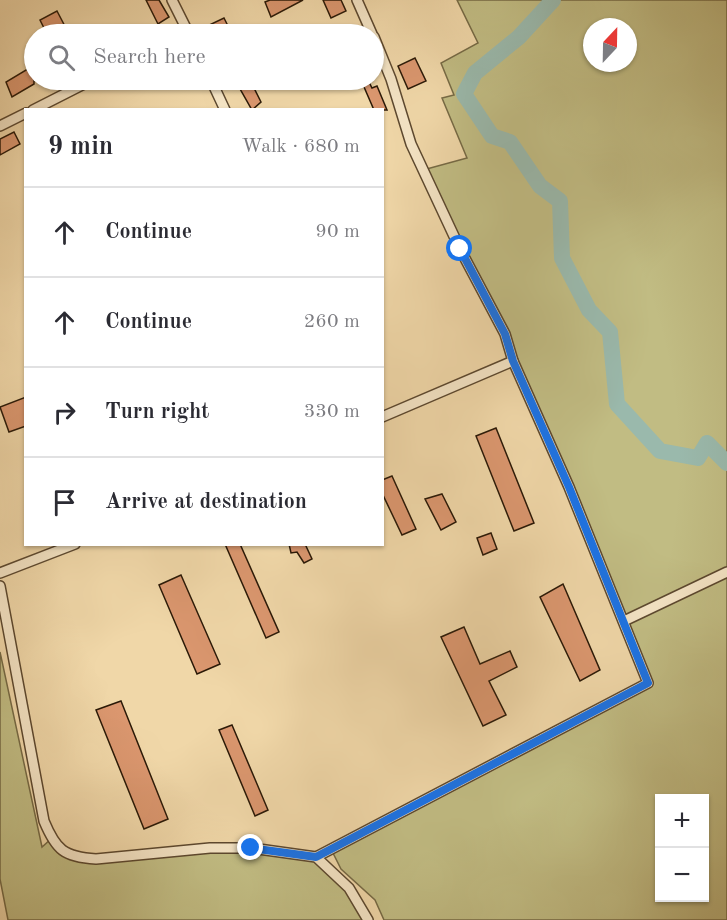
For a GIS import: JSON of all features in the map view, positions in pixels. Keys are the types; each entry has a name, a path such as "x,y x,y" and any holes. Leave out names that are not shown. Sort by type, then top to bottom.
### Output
{"street":[{"path":"172,0 182,24"},
{"path":"357,0 368,24"},
{"path":"316,857 648,683 569,487 513,361 505,334 460,249 411,144 384,62"},
{"path":"37,108 72,90"},
{"path":"216,90 224,108"},
{"path":"0,126 24,114"},
{"path":"384,416 513,361"},
{"path":"0,573 70,546"},
{"path":"624,621 727,572"},
{"path":"0,586 44,821 51,839 63,852 80,858 96,859 210,848 251,848 316,857 350,888 368,920"}],"shaded area":[{"path":"457,0 727,0 727,920 384,920 375,900 341,869 333,853 648,683 505,334 423,170 467,158 442,98 454,95 441,63 478,43"},
{"path":"0,652 42,847 51,839 80,858 210,848 316,857 349,888 368,920 8,920 0,879"}],"building":[{"path":"146,0 159,0 169,17 158,24"},
{"path":"303,0 271,17 265,2"},
{"path":"323,0 341,0 346,11 331,18"},
{"path":"57,11 64,24 42,24 40,20"},
{"path":"224,18 227,24 211,24"},
{"path":"415,58 426,81 408,89 398,66"},
{"path":"24,71 24,90 12,97 6,82"},
{"path":"241,90 255,90 261,102 251,108"},
{"path":"365,90 379,90 387,110 373,108"},
{"path":"14,132 20,144 0,155 0,139"},
{"path":"24,398 24,427 9,432 0,407"},
{"path":"496,428 534,523 514,531 476,436"},
{"path":"392,476 416,529 402,535 384,497 384,479"},
{"path":"442,494 456,522 441,530 425,499"},
{"path":"491,533 497,549 483,555 477,538"},
{"path":"226,546 241,546 279,632 266,638"},
{"path":"289,546 306,546 312,559 304,563 297,552 291,553"},
{"path":"181,575 220,664 197,674 159,585"},
{"path":"563,584 600,670 580,681 540,597"},
{"path":"464,627 480,664 510,651 517,667 489,681 506,715 483,726 441,637"},
{"path":"121,701 168,819 144,829 96,710"},
{"path":"232,725 268,810 255,816 219,730"}],"waterway":[{"path":"553,0 519,37 475,73 464,94 492,136 510,142 540,186 560,201 562,258 589,310 610,332 617,404 660,451 698,458 707,443 727,463"}],"route":[{"path":"251,848 316,857 648,683 569,487 513,361 505,334 460,249"}]}
